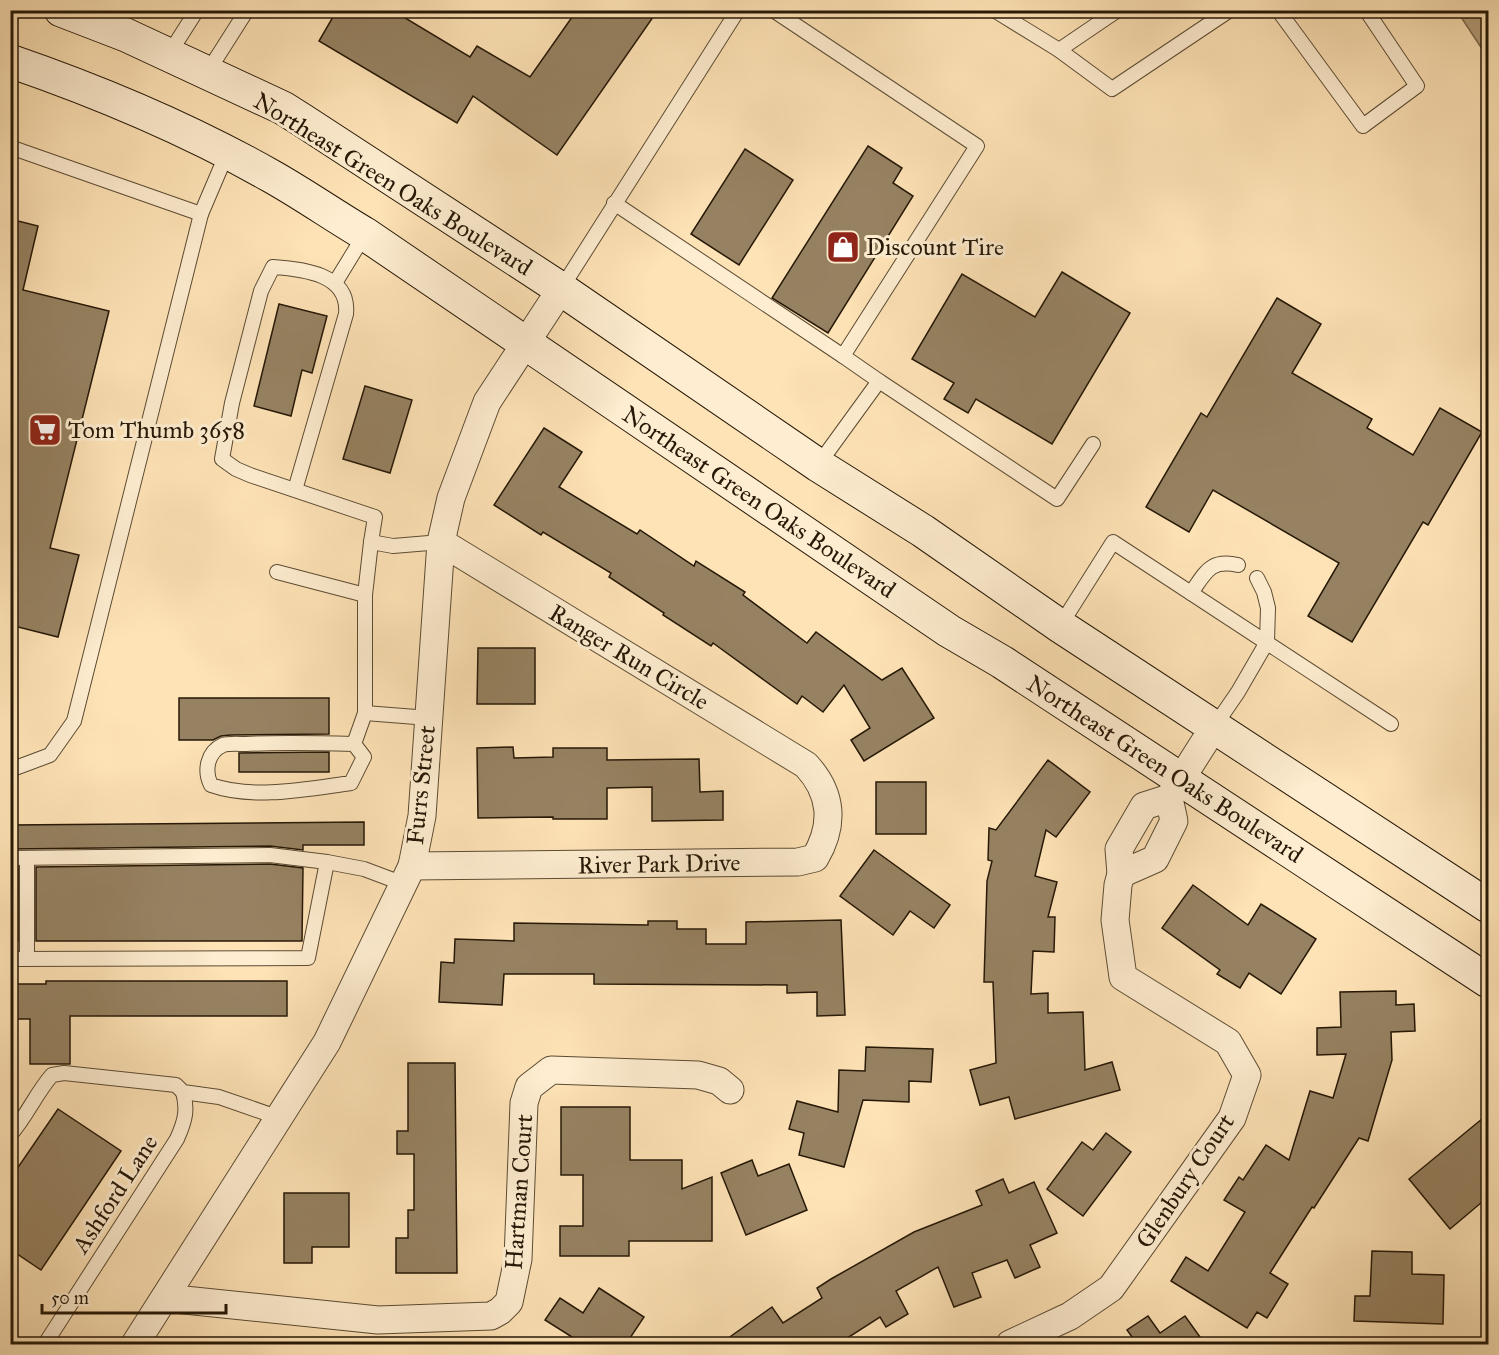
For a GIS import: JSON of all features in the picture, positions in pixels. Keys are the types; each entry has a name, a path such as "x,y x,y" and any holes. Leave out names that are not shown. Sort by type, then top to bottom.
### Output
{"main road":[{"name":"Northeast Green Oaks Boulevard","path":"61,10 126,35 293,114 561,290 818,465 923,531 1060,626 1488,906"},
{"name":"Northeast Green Oaks Boulevard","path":"10,61 82,86 133,107 270,176 364,234 949,631 1002,662 1175,789 1488,981"}],"street":[{"name":"Furrs Street","path":"135,1344 327,1042 408,875 422,816 441,542 451,498 487,402 561,290"},
{"name":"Ranger Run Circle","path":"441,542 806,765 814,774"},
{"path":"1175,789 1214,727"},
{"name":"River Park Drive","path":"408,875 798,862 815,858 822,845 828,818 825,790 814,774"},
{"name":"Glenbury Court","path":"1010,1344 1070,1316 1111,1288 1232,1118 1247,1075 1228,1042 1123,977 1115,920 1120,874 1119,849 1144,806 1175,789"},
{"name":"Hartman Court","path":"165,1298 378,1320 491,1316 509,1302 518,1259 524,1103 529,1087 550,1070 698,1075 719,1081 730,1090"}],"lane":[{"path":"168,56 197,10"},
{"path":"207,73 247,10"},
{"path":"561,290 738,10"},
{"path":"773,10 977,147 843,356"},
{"path":"994,10 1059,50 1112,89 1230,10"},
{"path":"1059,50 1118,10"},
{"path":"1278,10 1363,126 1417,86 1366,10"},
{"path":"10,147 201,214"},
{"path":"10,771 50,755 74,721 201,214 226,153"},
{"path":"614,203 1057,499 1093,444"},
{"path":"334,283 364,234"},
{"path":"294,490 346,314 347,302 341,289 334,283 301,269 273,267 261,291 232,403 222,459 250,475 294,490 375,517 364,595 364,713 354,744"},
{"path":"818,465 879,381"},
{"path":"371,542 393,546 441,542"},
{"path":"1060,626 1113,542 1391,724"},
{"path":"1191,592 1213,565 1226,562 1238,565"},
{"path":"277,572 364,595"},
{"path":"1214,727 1238,692 1267,642 1268,608 1257,578"},
{"path":"364,713 429,718"},
{"path":"354,744 363,757 351,783 286,792 227,791 211,785 207,776 207,766 212,755 223,745 354,744"},
{"path":"10,858 270,855 408,875"},
{"path":"27,858 27,959"},
{"path":"10,959 308,958 327,862"},
{"path":"10,1135 21,1123 43,1085 52,1075 64,1073 176,1085 183,1092 219,1097 280,1118"},
{"name":"Ashford Lane","path":"45,1344 177,1139 185,1120 186,1106 183,1092"}],"shaded area":[{"path":"1457,11 1488,11 1488,58"}],"building":[{"path":"337,10 392,10 470,57 477,46 530,77 577,10 658,10 557,155 473,96 457,123 319,41"},
{"name":"Discount Tire","path":"868,146 902,168 893,183 913,196 828,333 772,298"},
{"path":"745,149 793,180 739,265 691,234"},
{"name":"Tom Thumb 3658","path":"10,219 38,226 23,290 109,311 50,548 79,555 58,637 10,625"},
{"path":"1062,272 1130,313 1052,444 976,399 968,413 944,399 954,383 912,359 962,274 1035,317"},
{"path":"1277,298 1321,324 1292,373 1372,419 1367,428 1413,455 1440,408 1482,432 1428,525 1423,522 1352,642 1308,616 1339,563 1213,490 1189,532 1146,507 1201,413 1207,417"},
{"path":"279,304 327,316 312,373 302,370 291,416 254,406"},
{"path":"365,386 412,400 390,473 343,459"},
{"path":"544,428 582,452 559,487 637,534 640,530 694,566 696,561 745,592 743,595 807,643 816,632 882,680 902,668 934,718 864,761 851,740 870,728 844,685 823,712 802,696 797,704 713,643 711,646 609,577 611,573 543,532 541,535 494,505"},
{"path":"478,648 535,648 535,704 477,704"},
{"path":"179,698 329,698 329,734 231,735 213,740 179,740"},
{"path":"513,747 514,758 553,757 553,748 607,748 607,760 699,759 700,792 723,791 723,820 652,821 652,787 607,788 607,819 478,818 477,748"},
{"path":"329,752 329,772 239,772 239,753"},
{"path":"1048,760 1090,792 1056,837 1046,830 1035,876 1057,882 1048,917 1055,917 1054,952 1033,951 1031,994 1048,993 1048,1013 1083,1012 1085,1070 1112,1062 1120,1090 1015,1119 1009,1097 980,1105 970,1070 996,1063 993,982 984,982 987,881 992,861 988,860 989,828 996,830"},
{"path":"876,782 926,782 926,834 876,834"},
{"path":"364,822 364,845 303,845 303,850 270,846 10,849 10,825"},
{"path":"874,850 950,905 934,928 910,911 893,935 840,896"},
{"path":"270,864 303,868 302,941 36,941 36,867"},
{"path":"10,867 18,867 18,941 10,941"},
{"path":"1193,885 1248,925 1261,904 1316,939 1281,994 1249,973 1240,988 1217,974 1220,970 1162,928"},
{"path":"841,920 845,1015 817,1016 817,992 787,993 787,985 594,984 594,974 504,974 502,1005 439,1002 441,962 454,963 455,939 514,941 514,923 648,925 648,921 677,921 677,929 706,929 706,944 746,944 746,922"},
{"path":"46,981 287,981 287,1016 70,1016 70,1064 30,1064 30,1019 10,1019 10,984 46,984"},
{"path":"1396,991 1396,1005 1414,1004 1415,1031 1391,1032 1392,1060 1368,1141 1359,1138 1270,1273 1288,1284 1267,1318 1257,1312 1247,1328 1171,1281 1186,1257 1208,1271 1245,1212 1224,1200 1239,1177 1243,1180 1266,1145 1289,1160 1310,1091 1333,1098 1346,1054 1317,1055 1317,1028 1341,1027 1340,992"},
{"path":"866,1047 933,1049 931,1082 909,1081 909,1102 863,1100 844,1167 799,1155 804,1133 789,1129 797,1101 838,1112 839,1070 865,1071"},
{"path":"408,1063 455,1063 457,1273 396,1273 396,1238 408,1238 408,1210 414,1210 414,1154 397,1154 397,1131 408,1131"},
{"path":"561,1107 630,1107 630,1160 682,1160 682,1189 712,1177 712,1241 629,1241 629,1256 560,1256 560,1226 583,1226 583,1175 561,1175"},
{"path":"58,1109 121,1151 41,1270 10,1249 10,1179"},
{"path":"1488,1114 1488,1197 1450,1229 1409,1179"},
{"path":"1106,1133 1131,1152 1083,1216 1047,1189 1082,1142 1093,1150"},
{"path":"752,1160 758,1176 789,1164 807,1210 746,1235 721,1173"},
{"path":"1003,1179 1009,1193 1034,1182 1057,1233 1030,1245 1040,1267 1015,1278 1007,1260 972,1273 981,1297 954,1307 938,1267 896,1291 908,1314 886,1327 880,1317 838,1344 720,1344 772,1307 783,1323 822,1298 817,1288 914,1232 982,1205 976,1191"},
{"path":"284,1193 349,1193 349,1247 312,1247 312,1263 284,1263"},
{"path":"1372,1251 1412,1252 1412,1274 1444,1275 1443,1324 1354,1321 1355,1296 1370,1296"},
{"path":"599,1288 644,1317 626,1344 583,1344 545,1320 560,1298 583,1313"},
{"path":"1148,1316 1160,1333 1185,1316 1205,1344 1137,1344 1127,1330"}],"place":[{"name":"Discount Tire","path":"843,247"},
{"name":"Tom Thumb 3658","path":"45,430"}]}
